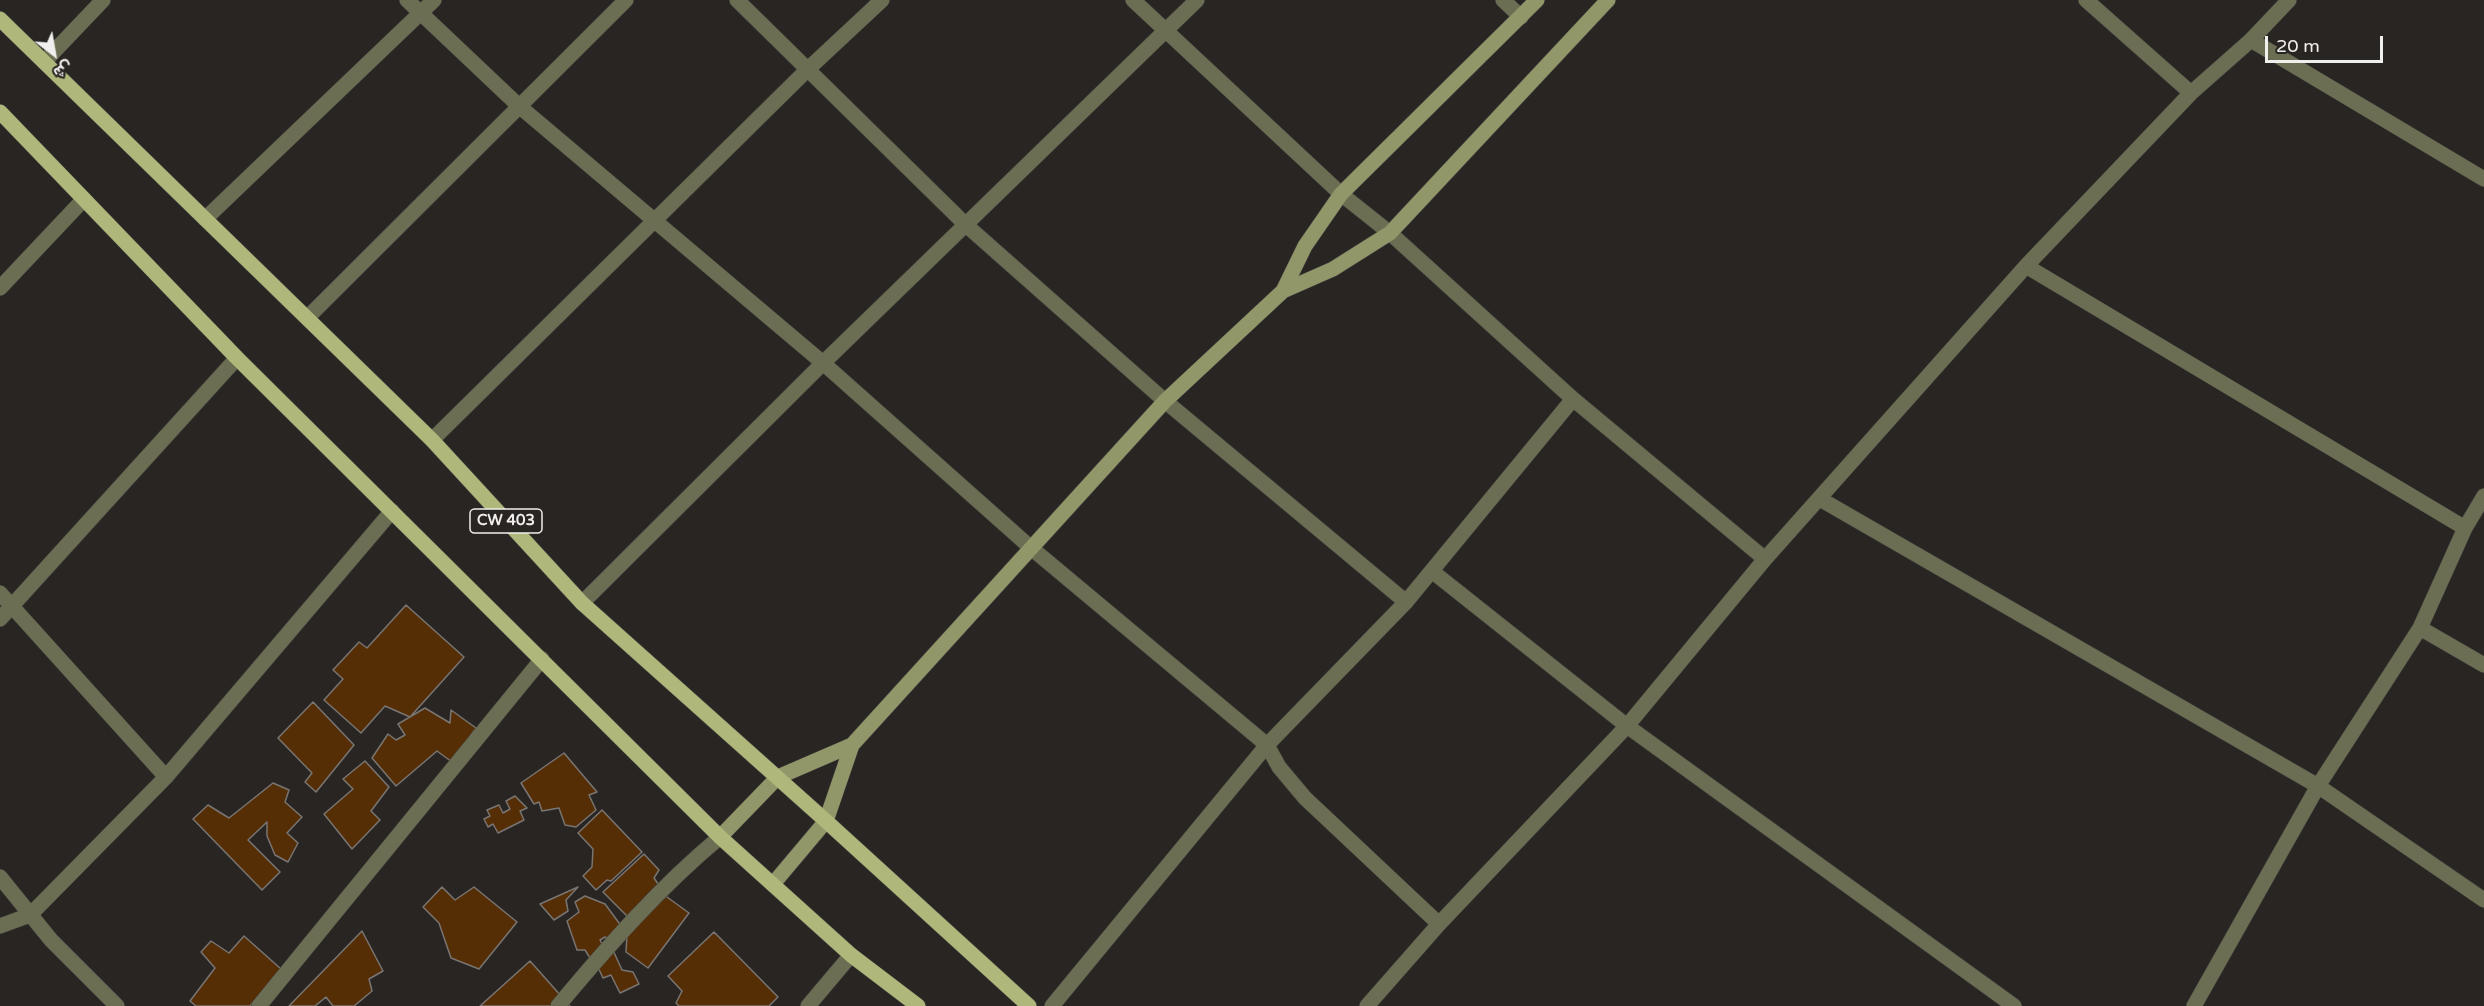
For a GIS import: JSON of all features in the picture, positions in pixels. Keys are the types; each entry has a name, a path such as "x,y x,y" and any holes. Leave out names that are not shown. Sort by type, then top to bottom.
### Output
{"main road":[{"path":"1283,291 1305,246 1341,194 1537,0"},
{"path":"773,884 826,821 852,745 1165,401 1283,291 1333,269 1390,234 1608,0"},
{"name":"CW 403","path":"0,19 432,440 582,603 778,777 1029,1006"},
{"path":"0,112 237,358 720,837 851,955 918,1006"},
{"path":"720,837 778,777 852,745"}],"street":[{"path":"44,62 103,0"},
{"path":"407,0 519,106 823,363 1030,547 1267,746 1279,766 1305,798 1439,924"},
{"path":"205,219 434,0"},
{"path":"308,317 626,0"},
{"path":"737,0 966,225 1165,401 1406,602"},
{"path":"432,440 807,70 882,0"},
{"path":"1133,0 1341,194 1390,234 1574,399 1765,559"},
{"path":"582,603 823,363 1197,0"},
{"path":"1503,0 1521,17"},
{"path":"2086,0 2191,93"},
{"path":"1367,1006 1439,924 1627,726 1765,559 2026,266 2191,93 2251,40 2289,0"},
{"path":"2251,40 2484,179"},
{"path":"0,288 84,199"},
{"path":"2026,266 2464,528"},
{"path":"0,619 237,358"},
{"path":"1052,1006 1267,746 1433,572 1574,399"},
{"path":"2194,1006 2318,786 2420,628 2464,528 2484,496"},
{"path":"1820,499 2318,786 2484,900"},
{"path":"0,926 30,915 166,777 392,511"},
{"path":"1433,572 1627,726 2014,1006"},
{"path":"0,593 166,777"},
{"path":"2420,628 2484,665"},
{"path":"259,1006 542,659"},
{"path":"558,1006 598,958 681,869 720,837"},
{"path":"0,877 51,940 117,1006"},
{"path":"808,1006 851,955"}],"building":[{"path":"406,605 464,657 410,717 385,706 361,733 324,700 343,679 333,670 359,642 367,648"},
{"path":"313,702 354,745 316,792 305,782 312,773 278,738"},
{"path":"425,708 450,723 451,710 476,728 452,762 437,751 396,786 372,758 388,734 396,740 405,735 398,724"},
{"path":"564,753 597,792 589,795 596,810 576,827 565,825 559,808 542,811 539,802 534,804 521,783"},
{"path":"365,761 389,787 371,811 380,820 352,849 324,814 353,789 343,779"},
{"path":"273,783 289,790 285,802 302,817 287,833 298,843 288,862 275,855 267,836 267,822 248,840 280,872 262,890 193,819 208,805 229,818"},
{"path":"515,796 527,808 520,811 524,820 498,833 493,824 488,827 484,819 490,816 487,810 499,805 503,813 510,809 506,801"},
{"path":"602,810 642,852 611,881 607,880 596,890 583,876 592,867 593,849 578,833"},
{"path":"644,854 659,870 654,878 667,897 689,913 648,968 626,952 628,917 603,892"},
{"path":"442,887 455,900 474,887 517,922 479,969 451,958 439,923 423,907"},
{"path":"578,887 566,900 568,911 554,920 540,904"},
{"path":"585,896 605,904 622,927 610,940 605,937 600,940 603,946 590,958 585,950 577,950 567,921 579,912 575,902"},
{"path":"362,931 383,971 369,979 372,991 354,1006 333,1006 326,997 315,1006 289,1006"},
{"path":"714,932 778,997 769,1006 679,1006 676,1003 682,991 668,976"},
{"path":"244,936 281,969 250,1006 196,1006 190,1001 215,968 201,952 211,941 229,953"},
{"path":"612,948 622,970 633,972 639,984 620,993 611,975 603,978 597,965"},
{"path":"530,961 570,1006 480,1006"}]}
